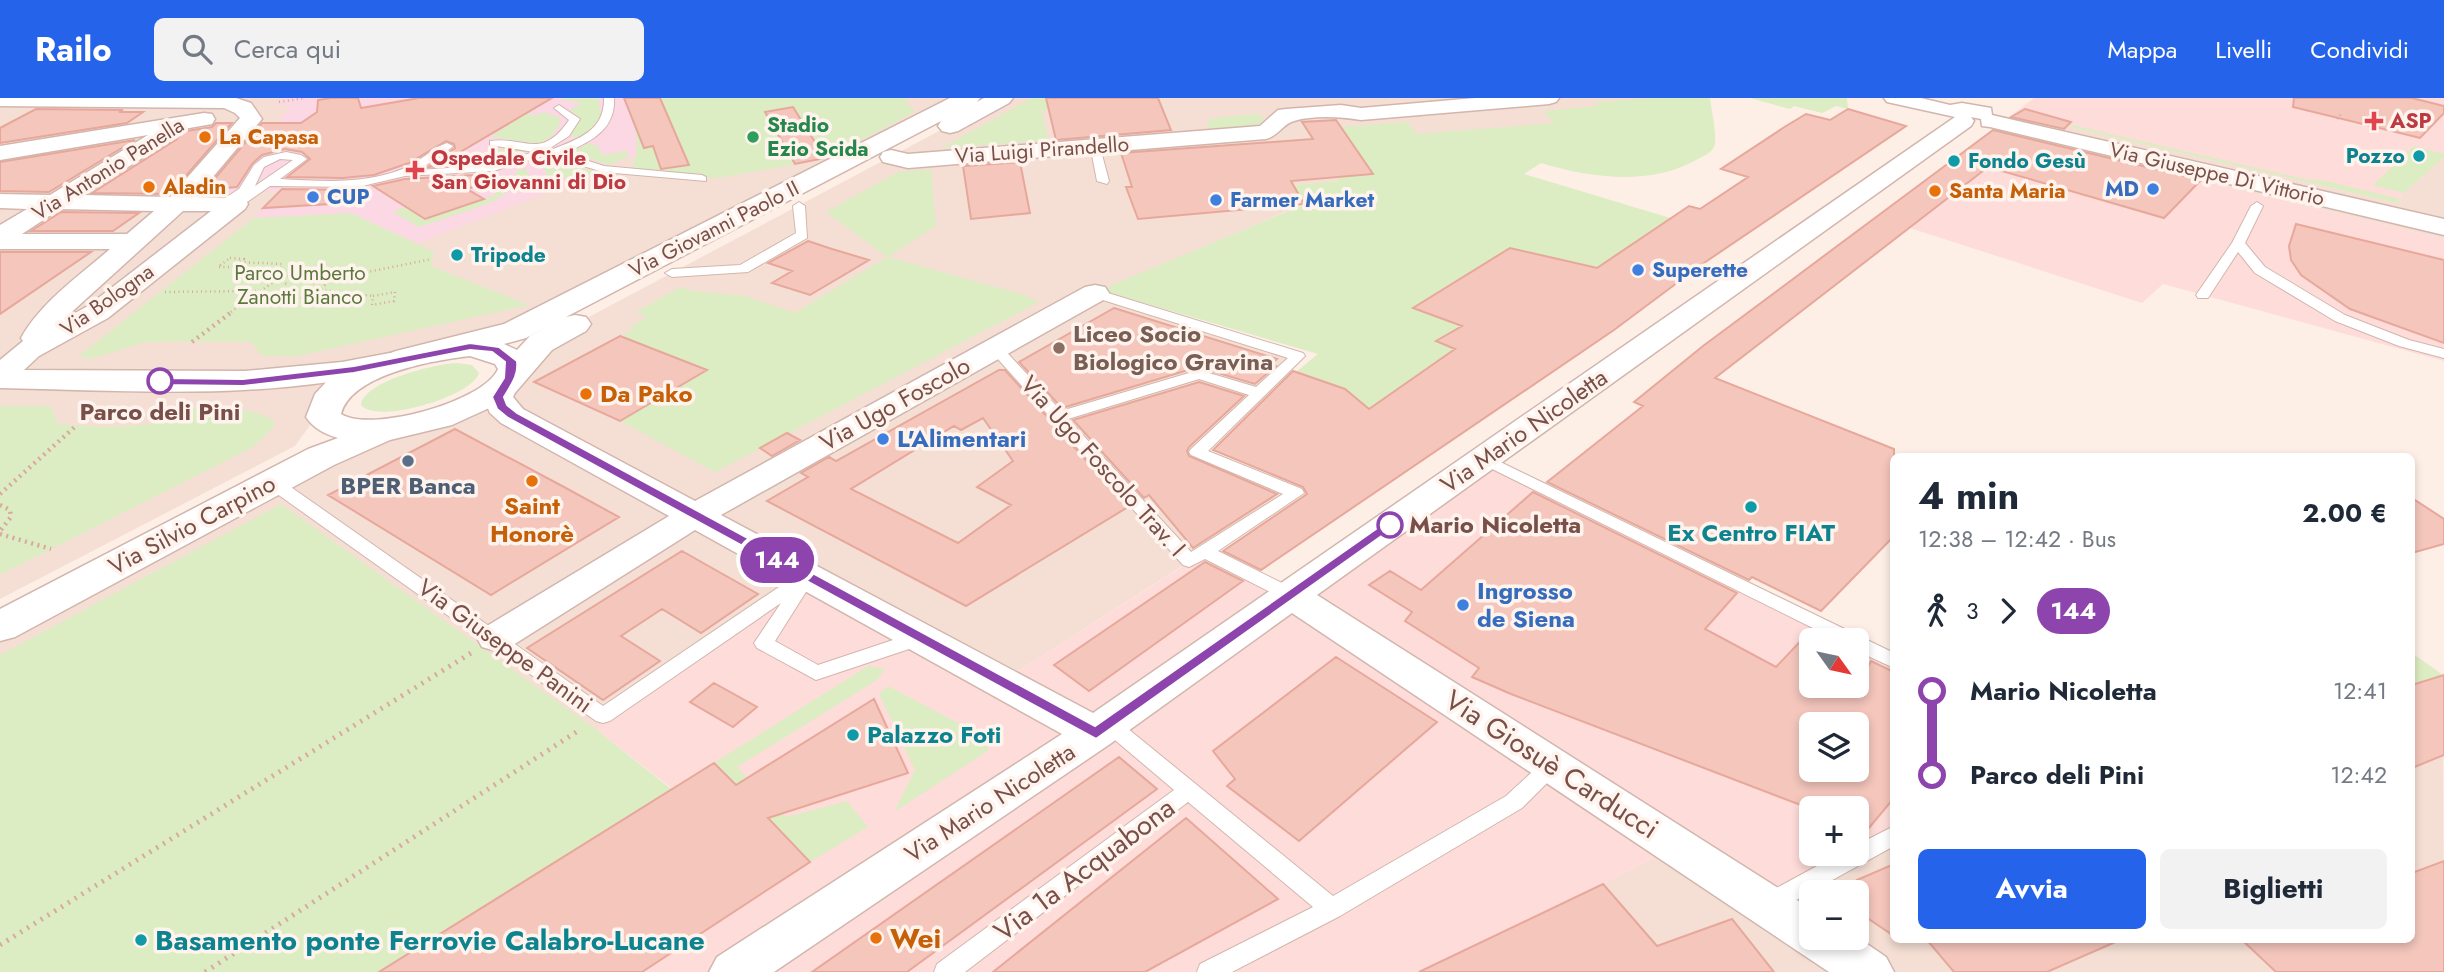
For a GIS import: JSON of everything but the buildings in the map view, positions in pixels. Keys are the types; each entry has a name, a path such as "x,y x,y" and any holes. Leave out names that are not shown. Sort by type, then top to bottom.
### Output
{"street":[{"name":"Via Giovanni Paolo II","path":"454,348 515,331 934,109 968,98"},
{"name":"Via Giovanni Paolo II","path":"404,427 508,393 541,343 1001,98"},
{"path":"1253,111 1414,98"},
{"name":"Via Luigi Pirandello","path":"891,157 908,161 1193,139 1266,132 1286,115 1342,111 1361,114 1549,98"},
{"name":"Via Giuseppe Di Vittorio","path":"1895,98 2444,228"},
{"name":"Via Mario Nicoletta","path":"734,972 1102,729 1994,98"},
{"path":"0,100 216,102 243,108 251,119 240,132"},
{"name":"Via Antonio Panella","path":"0,236 216,102"},
{"path":"1193,139 1198,122 1207,115"},
{"name":"Via Antonio Panella","path":"185,121 217,118 239,120 240,132"},
{"path":"0,153 185,121"},
{"name":"Via Bologna","path":"29,351 40,329 60,308 177,204 240,132"},
{"path":"0,201 229,204"},
{"name":"Via Bologna","path":"29,351 98,312 229,204"},
{"path":"0,241 134,242"},
{"name":"Via Ugo Foscolo","path":"496,638 695,515 1095,293"},
{"path":"454,348 482,347 504,354 511,361 512,370 508,393 695,515 920,638 1102,729"},
{"name":"Via Silvio Carpino","path":"0,599 295,446 323,409 331,393 348,382 418,356 454,348"},
{"path":"0,378 29,351"},
{"path":"0,378 243,382 354,370 418,356"},
{"path":"243,382 313,401 323,409 323,417 336,429 360,433 404,427"},
{"name":"Via Silvio Carpino","path":"0,627 321,457 404,427"},
{"name":"Via Giosuè Carducci","path":"1291,595 1799,926"},
{"path":"1836,950 1869,972"}],"lane":[{"path":"267,182 342,184 423,172 493,168 547,151 601,128 612,111 609,98"},
{"path":"547,151 565,134 575,118 559,108"},
{"path":"494,143 547,151 603,169 702,179"},
{"path":"393,177 447,146"},
{"path":"1094,147 1103,181"},
{"path":"286,156 301,159 229,204 252,183 260,164 266,160 286,156"},
{"path":"2203,295 2238,243 2257,206"},
{"path":"2238,243 2260,270 2329,312 2404,343 2444,354"},
{"path":"1095,293 1298,356 1197,453 1296,493 1205,552"},
{"name":"Via Ugo Foscolo Trav. I","path":"995,348 1189,561 1205,552 1291,595"},
{"path":"1059,416 1199,374 1259,393"},
{"path":"1484,459 1826,628"},
{"name":"Via Giuseppe Panini","path":"272,482 603,716 807,576"},
{"path":"807,576 764,643 816,673 920,638"},
{"path":"1869,649 1890,659"},
{"path":"1102,729 1189,790 1332,909"},
{"path":"1209,972 1332,909 1514,802 1553,766"},
{"name":"Via 1a Acquabona","path":"946,972 1189,790"},
{"path":"1767,904 1890,837"}],"path":[{"path":"279,102 305,98"},
{"path":"2337,118 2342,114"},
{"path":"240,262 244,259 230,258 219,267 232,267 240,262 282,264 277,279"},
{"path":"313,283 432,260"},
{"path":"192,342 277,279 318,272 331,279"},
{"path":"277,279 289,285"},
{"path":"321,290 331,279"},
{"path":"266,285 261,291 262,296 275,301 299,298 321,290 373,296 395,292 394,301 372,305 373,296"},
{"path":"160,293 258,291"},
{"path":"0,494 77,425"},
{"path":"0,505 10,510 11,517 0,533 51,549"},
{"path":"0,945 496,638"},
{"path":"205,972 517,768 603,716"}],"shaded area":[{"path":"0,98 968,98 515,331 417,356 322,409 295,446 0,599"},
{"name":"Ospedale Civile San Giovanni di Dio","path":"282,98 624,98 638,133 637,155 628,156 584,178 418,243 351,213 254,218 278,191 212,195 259,130 274,129 291,104 277,105"},
{"path":"1001,98 1671,98 1373,174 1337,177 1339,181 1293,185 1304,204 1096,293 1298,356 1198,452 1296,493 1001,682 598,731 499,896 378,972 0,972 0,627 272,482 471,404 553,336"},
{"path":"2034,98 2444,98 2444,157 2404,193 2397,203 2013,114"},
{"path":"2013,114 2397,203 2404,193 2444,157 2444,239 1994,130"},
{"path":"1994,130 2444,239 2444,361 2163,284 2142,303 1910,228 1961,187"},
{"path":"1484,459 1828,628 1799,628 1799,698 1869,698 1869,649 1890,660 1890,837 1869,848 1869,796 1799,796 1799,866 1836,866 1811,880 1799,880 1799,886 1767,904 1678,845 1603,884 1680,972 378,972 671,788 598,731 603,716 807,576 1001,682 1205,552 1292,595"},
{"path":"2443,675 2444,972 1680,972 1603,884 1678,845 1767,904 1799,886 1799,950 1869,950 1869,880 1811,880 1836,866 1869,866 1869,848 1890,837 1890,943 2415,943 2415,684"}],"green space":[{"path":"598,98 602,119 585,134 572,137 571,133 579,117 570,110 582,102 561,100"},
{"name":"Stadio Ezio Scida","path":"624,98 909,98 905,101 915,112 825,159 718,178 632,171 637,142"},
{"path":"1032,98 1046,98 1049,110 1042,111 1048,140 941,148"},
{"path":"1710,98 1715,137 1713,149 1704,156 1659,174 1620,177 1579,173 1541,163 1524,174 1707,229 1621,253 1597,268 1510,248 1413,308 1462,326 1455,349 1370,410 1346,389 1296,372 1318,354 1100,290 1303,205 1293,185 1338,181 1337,177 1372,174 1341,127 1407,122 1417,134 1554,123 1543,111 1598,106 1595,102"},
{"path":"1750,98 1847,98 1848,109 1836,106 1822,113 1794,106 1790,109"},
{"path":"543,112 558,117 561,122 552,136 540,144 490,137 526,114 538,115"},
{"path":"1257,114 1263,117 1263,121 1256,127 1207,128 1209,120 1213,118"},
{"path":"2072,125 2400,199 2397,203 2069,127"},
{"path":"589,143 599,147 602,155 627,151 628,156 610,165 574,155 575,150"},
{"path":"2414,146 2444,154 2444,157 2404,193 2373,185"},
{"path":"507,148 527,151 481,163 446,166 455,159"},
{"path":"553,158 596,172 584,178 548,178 540,159"},
{"path":"525,168 531,178 490,203 419,227 393,212 406,207 425,219 496,195 489,189 514,179 517,170"},
{"path":"931,169 936,226 888,257 1021,294 1039,302 715,472 620,421 706,370 620,336 634,329 630,327 647,317 636,312 681,287 692,291 745,296 795,313 887,257 826,212 898,172"},
{"name":"Parco Umberto Zanotti Bianco","path":"351,213 434,252 431,266 529,305 297,356 262,356 251,342 146,342 94,358 83,358 80,355 254,218"},
{"path":"457,363 472,365 479,373 473,382 443,399 404,410 385,412 370,410 361,405 365,396 387,381 418,370"},
{"path":"0,406 51,406 58,424 112,427 151,424 195,407 225,407 267,417 274,421 274,427 253,447 0,575"},
{"path":"281,504 598,731 671,789 378,972 0,972 0,655"},
{"path":"2415,655 2443,675 2415,684"},
{"path":"868,666 885,669 877,680 737,767 786,817 847,801 868,827 810,862 714,763"},
{"path":"888,686 988,739 989,745 986,752 894,812 915,770 879,694"}],"bus line":[{"name":"144","path":"160,381 243,382 354,370 454,348 470,346 495,349 511,361 510,378 498,397 501,406 512,416 1096,733 1390,525"}],"place":[{"name":"ASP","path":"2374,121"},
{"name":"La Capasa","path":"205,137"},
{"name":"Stadio Ezio Scida","path":"753,137"},
{"name":"Pozzo","path":"2419,156"},
{"name":"Fondo Gesù","path":"1954,161"},
{"name":"Ospedale Civile San Giovanni di Dio","path":"415,170"},
{"name":"Aladin","path":"149,187"},
{"name":"MD","path":"2153,189"},
{"name":"Santa Maria","path":"1935,191"},
{"name":"CUP","path":"313,197"},
{"name":"Farmer Market","path":"1216,200"},
{"name":"Tripode","path":"457,255"},
{"name":"Superette","path":"1638,270"},
{"name":"Liceo Socio Biologico Gravina","path":"1059,348"},
{"name":"Parco deli Pini","path":"160,381"},
{"name":"Da Pako","path":"586,394"},
{"name":"L'Alimentari","path":"883,439"},
{"name":"BPER Banca","path":"408,461"},
{"name":"Saint Honorè","path":"532,481"},
{"name":"Ex Centro FIAT","path":"1751,507"},
{"name":"Mario Nicoletta","path":"1390,525"},
{"name":"Ingrosso de Siena","path":"1463,605"},
{"name":"Palazzo Foti","path":"853,735"},
{"name":"Wei","path":"876,938"},
{"name":"Basamento ponte Ferrovie Calabro-Lucane","path":"141,940"}]}
